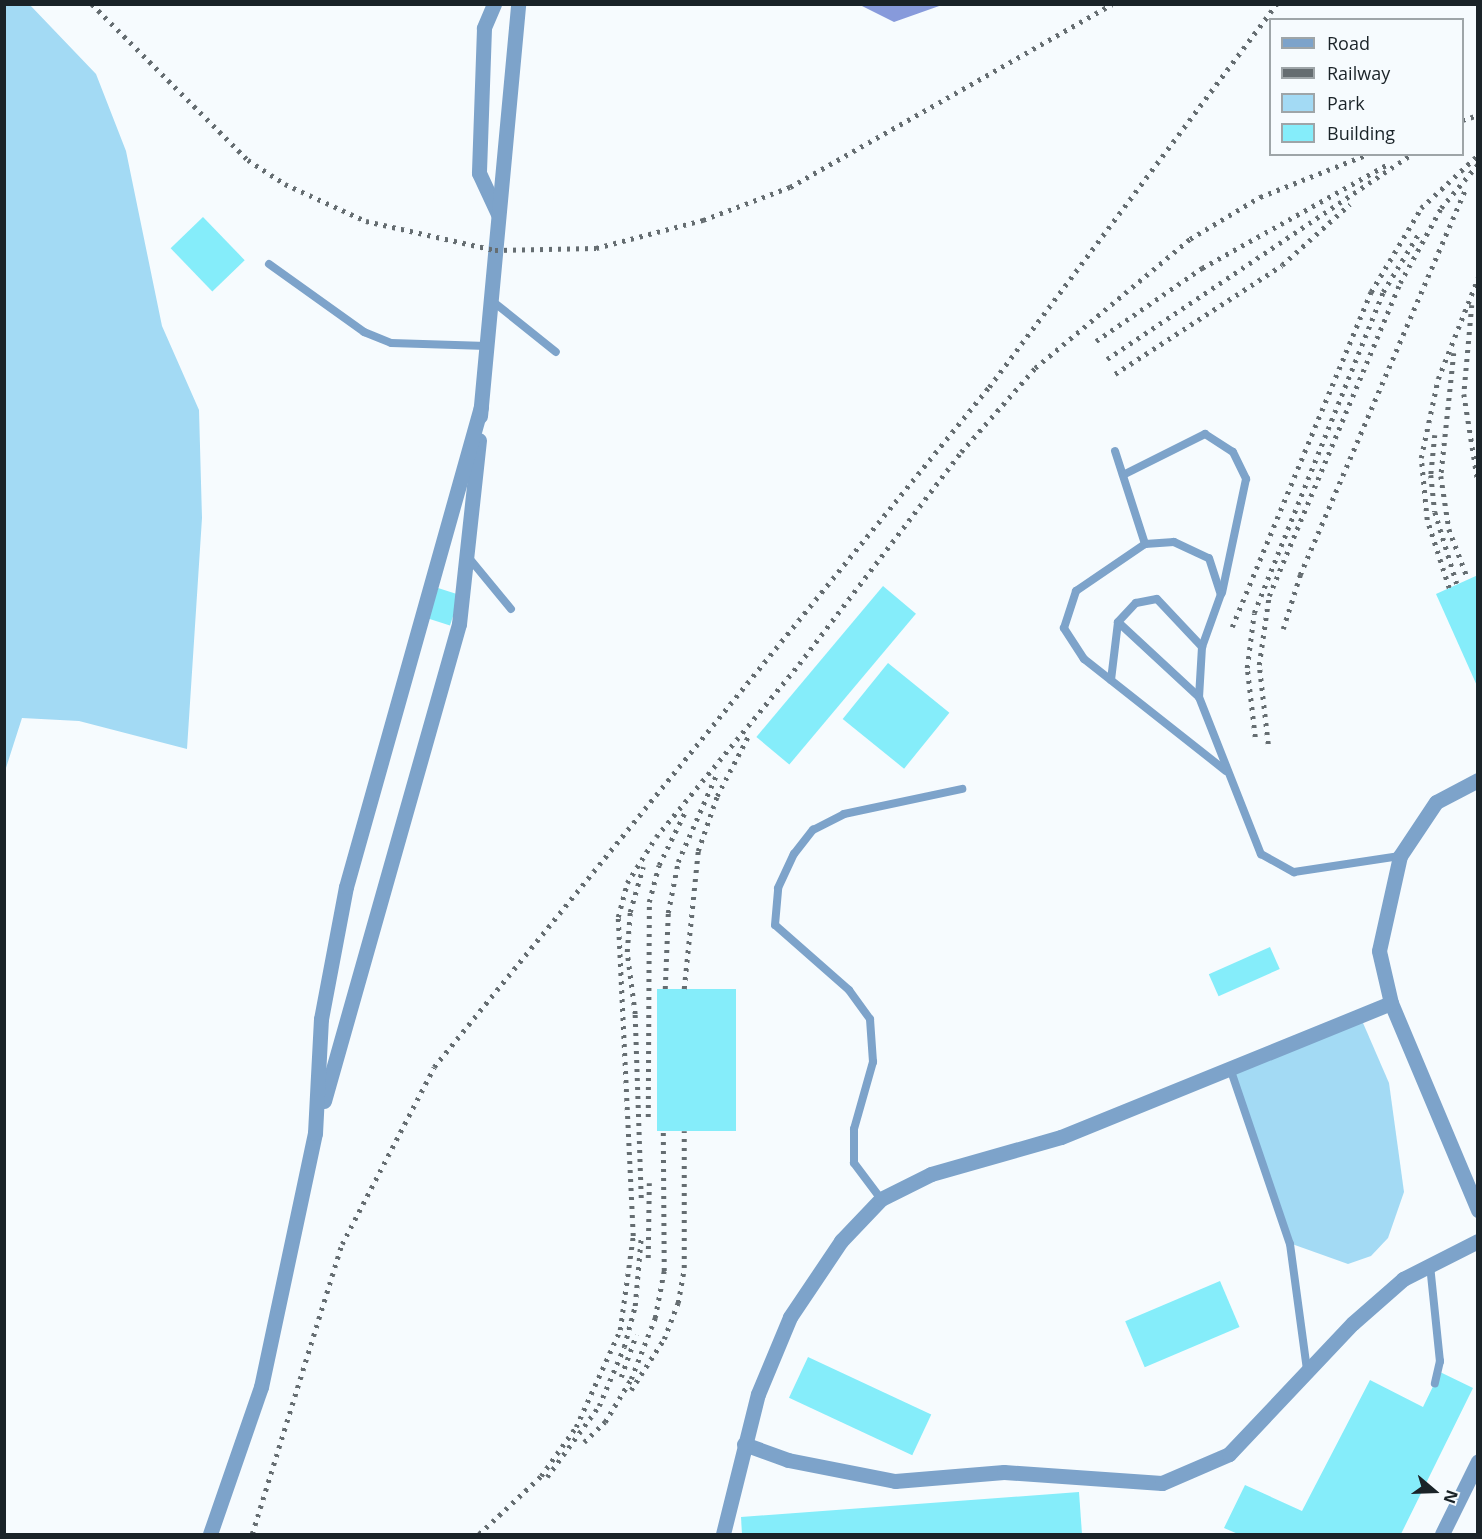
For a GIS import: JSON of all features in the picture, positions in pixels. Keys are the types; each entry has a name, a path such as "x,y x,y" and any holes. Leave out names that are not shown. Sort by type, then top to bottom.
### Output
{"street":[{"path":"494,4 484,28 479,173 498,217"},
{"path":"210,1534 261,1387 315,1135 459,624 469,558 518,4"},
{"path":"315,1135 321,1019 339,913 481,407"},
{"path":"1478,780 1436,802 1400,856 1380,932 1391,1003 1478,1210"},
{"path":"723,1534 744,1444 790,1317 840,1241 881,1199 910,1182 1061,1137 1230,1071 1391,1003"},
{"path":"744,1444 788,1460 895,1481 1004,1472 1162,1483 1229,1454 1307,1370 1403,1280 1478,1241"},
{"path":"1442,1534 1478,1461"}],"lane":[{"path":"269,264 364,332 391,343 487,346"},
{"path":"491,300 556,352"},
{"path":"1123,475 1206,434 1233,452 1246,479 1221,594 1202,647 1199,697 1226,771 1261,854 1271,864 1294,873 1400,856"},
{"path":"1115,451 1145,544"},
{"path":"1221,594 1209,558 1174,542 1145,544 1076,591 1064,628 1084,659 1226,771"},
{"path":"469,558 511,609"},
{"path":"1111,680 1118,622 1136,603 1156,599 1202,647"},
{"path":"1118,622 1199,697"},
{"path":"881,1199 854,1163 854,1129 873,1062 870,1019 849,990 774,925 778,888 794,854 823,825 844,814 962,789"},
{"path":"1230,1071 1290,1244 1307,1370"},
{"path":"1430,1264 1440,1361 1435,1383"}],"green space":[{"path":"29,4 96,74 126,151 162,326 199,410 202,518 187,749 79,721 22,718 5,771 4,5"},
{"path":"1360,1016 1389,1083 1404,1192 1388,1238 1371,1256 1348,1264 1292,1244 1232,1072"}],"water":[{"path":"942,4 894,22 862,6 784,5"}],"building":[{"path":"203,217 245,260 212,291 171,248"},
{"path":"1478,575 1478,688 1436,594"},
{"path":"883,586 916,614 789,765 756,737"},
{"path":"438,588 460,595 450,626 428,618"},
{"path":"888,663 949,713 904,769 843,719"},
{"path":"1270,947 1280,969 1219,996 1209,974"},
{"path":"657,989 736,989 736,1131 657,1131"},
{"path":"1220,1281 1240,1327 1145,1367 1125,1321"},
{"path":"808,1357 931,1414 912,1455 789,1398"},
{"path":"1440,1372 1473,1388 1401,1534 1238,1534 1224,1528 1245,1485 1302,1511 1370,1380 1423,1407"},
{"path":"1079,1492 1082,1534 742,1534 741,1517"}],"railway":[{"path":"92,4 248,160 285,184 366,221 495,250 596,248 703,220 790,187 1112,4"},
{"path":"252,1534 342,1244 434,1067 989,387 1277,4"},
{"path":"1464,119 1478,115"},
{"path":"1232,627 1371,292 1421,208 1478,155"},
{"path":"479,1534 541,1476 576,1427 620,1330 633,1236 618,917 627,883 656,837 799,664 961,452 1035,368 1190,239 1260,197 1363,156"},
{"path":"1107,359 1409,156"},
{"path":"1268,744 1259,665 1269,596 1400,283 1441,208 1478,164"},
{"path":"1096,341 1202,268 1386,165"},
{"path":"1283,629 1300,575 1466,188"},
{"path":"1115,374 1282,265 1350,204"},
{"path":"1255,737 1247,668 1254,613 1383,292 1419,233"},
{"path":"1449,588 1427,520 1421,458 1438,379 1478,278"},
{"path":"1472,305 1464,394 1478,482"},
{"path":"1454,353 1441,476 1449,529 1468,579"},
{"path":"1435,435 1431,475 1435,512 1457,584"},
{"path":"684,989 698,851 717,796 750,733"},
{"path":"665,989 668,913 678,862 718,771"},
{"path":"648,1117 649,902 659,865 686,810"},
{"path":"641,1198 635,1014 627,952 630,912 643,867"},
{"path":"584,1442 605,1422 631,1379 655,1318 664,1271 663,1131"},
{"path":"631,1390 664,1339 678,1303 684,1268 684,1131"},
{"path":"648,1258 649,1183"},
{"path":"547,1477 599,1406 624,1347 635,1306 641,1237"},
{"path":"621,1377 636,1335"}]}
